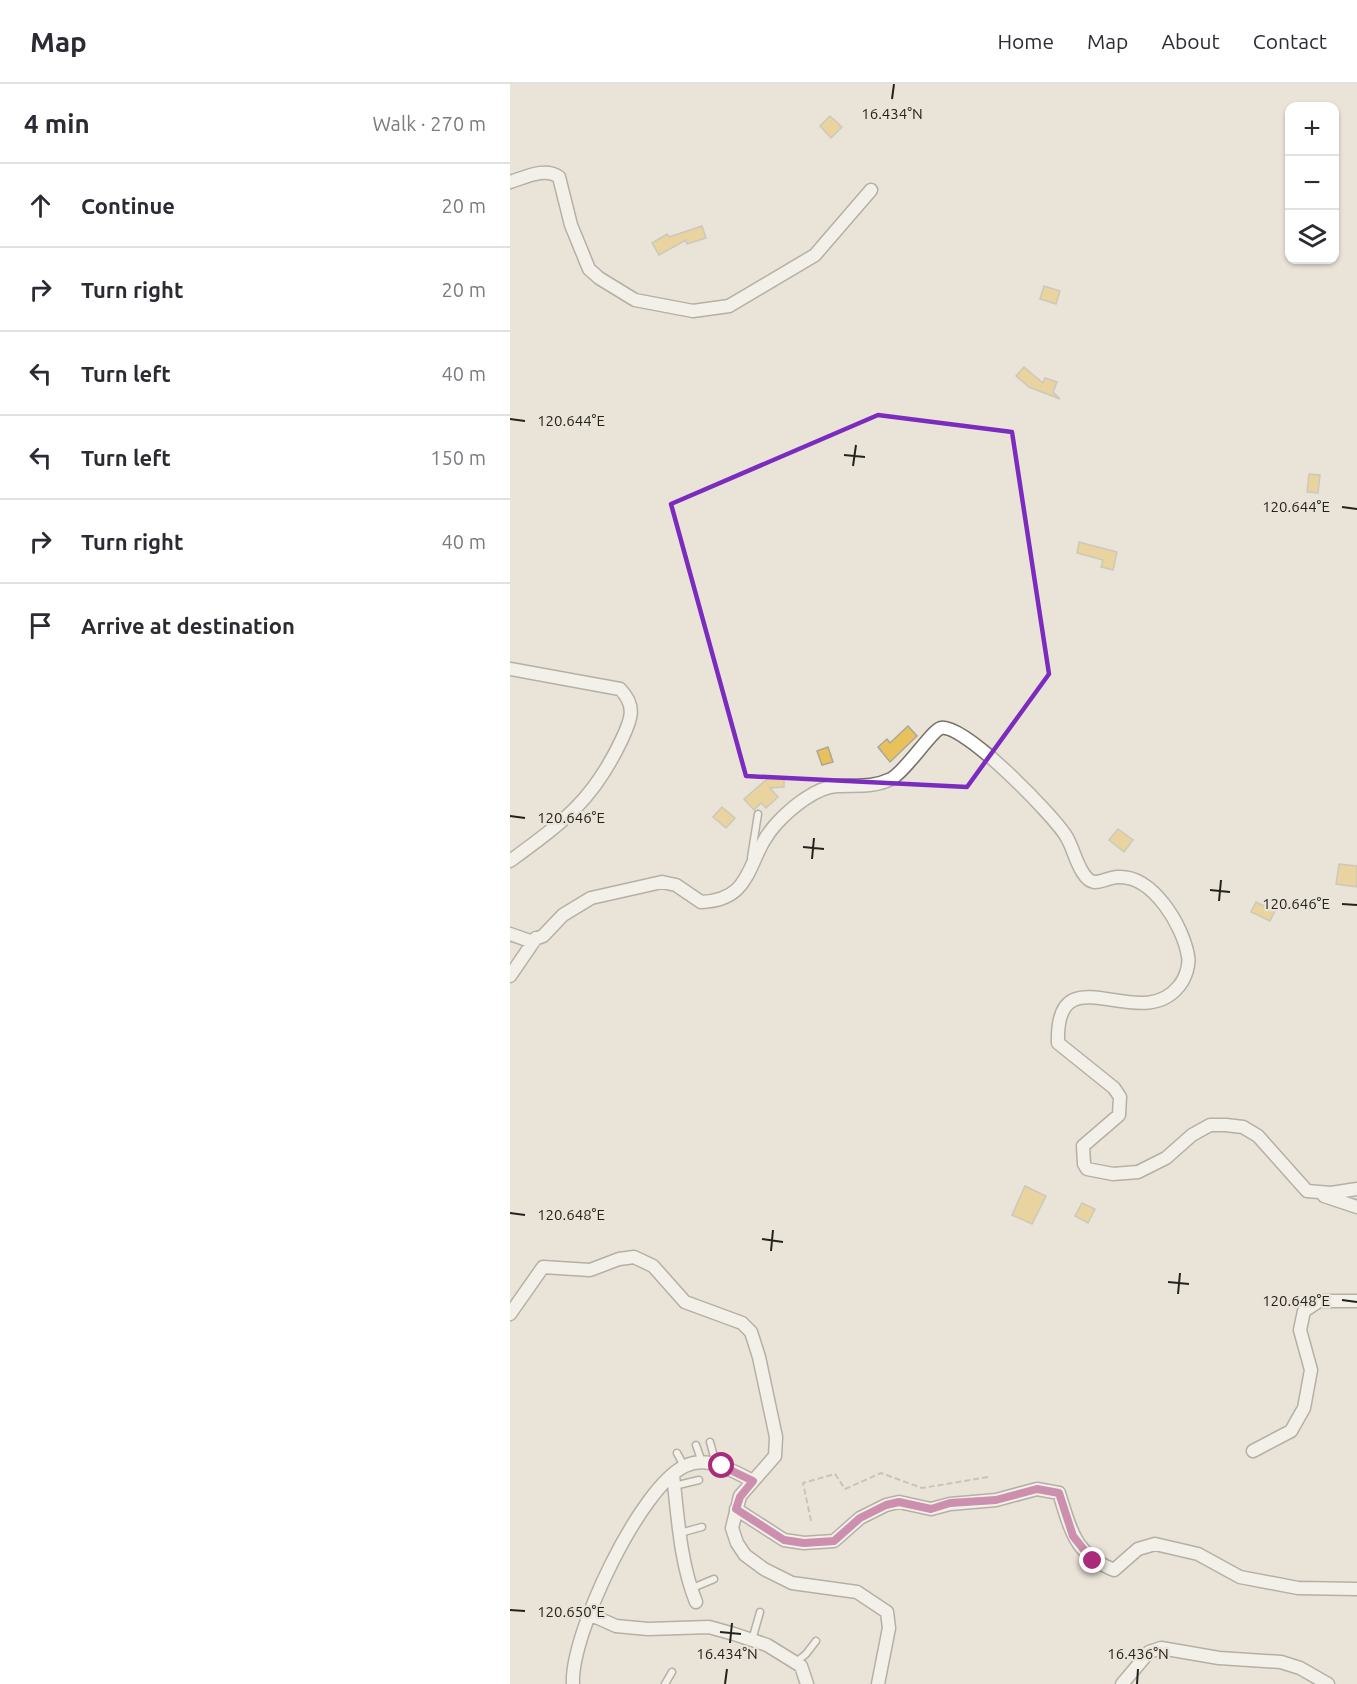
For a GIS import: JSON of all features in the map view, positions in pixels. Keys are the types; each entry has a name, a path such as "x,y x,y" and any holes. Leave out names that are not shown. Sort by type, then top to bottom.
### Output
{"street":[{"path":"510,182 544,172 553,172 560,177 571,225 589,268 599,279 635,300 693,311 729,306 815,255 871,190"},
{"path":"510,669 620,689 632,708 631,722 613,762 596,786 579,807 510,861"},
{"path":"510,934 530,940 543,936 563,915 591,898 662,882 676,885 701,902 728,898 738,891 766,835 778,821 828,787 874,785 893,778 918,754 932,734 941,728 957,730 1019,782 1040,804 1066,836 1077,864 1089,882 1095,884 1118,877 1148,886 1165,904 1189,958 1183,980 1174,992 1160,1001 1141,1004 1087,996 1074,998 1061,1009 1057,1024 1058,1043 1114,1088 1120,1097 1119,1115 1083,1146 1087,1169 1113,1174 1138,1172 1166,1158 1192,1135 1210,1125 1243,1127 1258,1136 1307,1191 1357,1207"},
{"path":"510,976 536,938"},
{"path":"1318,1194 1357,1189"},
{"path":"510,1314 543,1267 590,1270 628,1257 653,1266 685,1302 742,1323 751,1332 759,1357 776,1437 775,1456 740,1497 732,1528 737,1543 745,1555 764,1569 792,1583 857,1592 887,1612 889,1628 878,1684"},
{"path":"1253,1451 1291,1431 1304,1408 1311,1370 1300,1330 1305,1311 1310,1304 1319,1301 1357,1301"},
{"path":"573,1684 579,1639 589,1614 624,1537 661,1485 674,1480 684,1466 702,1462 716,1464 753,1481"},
{"path":"674,1480 690,1589 696,1602"},
{"path":"736,1509 784,1540 804,1543 834,1541 860,1518 886,1505 899,1502 931,1509 950,1503 996,1500 1037,1489 1059,1493 1073,1536 1093,1561 1114,1570 1138,1549 1155,1544 1198,1554 1240,1577 1298,1588 1357,1588"},
{"path":"589,1614 616,1626 648,1629 709,1627 752,1640 767,1645 801,1666 807,1684"},
{"path":"1122,1684 1144,1657 1161,1648 1220,1658 1281,1662 1300,1668 1328,1684"}],"lane":[{"path":"750,866 758,814"},
{"path":"710,1442 716,1464"},
{"path":"696,1445 702,1462"},
{"path":"677,1453 684,1466"},
{"path":"674,1480 699,1480"},
{"path":"680,1533 702,1527"},
{"path":"690,1589 714,1579"},
{"path":"752,1640 760,1612"},
{"path":"795,1662 806,1654 816,1641"},
{"path":"665,1684 672,1672"}],"path":[{"path":"811,1521 803,1483 834,1474 845,1489 881,1473 922,1488 988,1478"}],"highlighted area":[{"path":"878,415 1012,432 1049,674 967,787 746,776 671,504"}],"building":[{"path":"830,116 842,127 831,138 820,126"},
{"path":"702,226 706,238 687,244 686,240 659,255 652,243 667,234 669,237"},
{"path":"1044,286 1060,291 1056,304 1040,299"},
{"path":"1024,367 1043,383 1045,378 1057,382 1053,392 1060,399 1029,387 1016,376"},
{"path":"1309,474 1320,475 1318,493 1307,492"},
{"path":"1079,542 1117,552 1113,570 1101,567 1103,560 1077,553"},
{"path":"908,726 917,736 890,762 878,747 887,739 890,743"},
{"path":"828,747 833,762 822,765 817,751"},
{"path":"784,778 784,787 770,788 778,797 766,808 761,803 754,810 744,799 767,779"},
{"path":"722,807 735,818 726,828 713,817"},
{"path":"1118,829 1133,840 1124,852 1109,840"},
{"path":"1339,864 1357,866 1357,887 1336,884"},
{"path":"1256,902 1275,911 1270,921 1251,912"},
{"path":"1025,1186 1046,1196 1032,1224 1012,1215"},
{"path":"1082,1203 1095,1209 1088,1223 1075,1216"}],"route":[{"path":"722,1466 753,1481 740,1497 736,1509 784,1540 804,1543 834,1541 860,1518 886,1505 899,1502 931,1509 950,1503 996,1500 1037,1489 1059,1493 1073,1536 1093,1561"}]}
